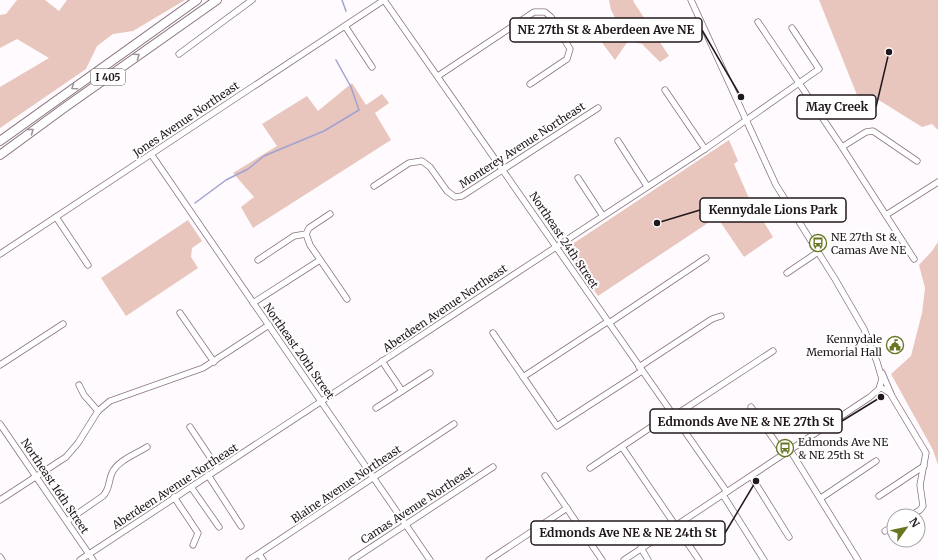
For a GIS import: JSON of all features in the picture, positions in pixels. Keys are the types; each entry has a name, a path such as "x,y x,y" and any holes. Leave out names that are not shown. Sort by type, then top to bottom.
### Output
{"highway":[{"name":"I 405","path":"0,141 197,0"},
{"name":"I 405","path":"0,155 217,0"}],"street":[{"path":"179,54 252,0"},
{"name":"Jones Avenue Northeast","path":"0,254 384,0"},
{"name":"Northeast 24th Street","path":"384,0 673,415 725,493 764,560"},
{"path":"624,560 870,397 880,386 882,379 860,320 776,185 691,0"},
{"path":"438,76 534,12 542,11 550,16 569,46 570,53 567,59 530,84"},
{"path":"758,22 914,258"},
{"path":"345,26 372,67"},
{"name":"Aberdeen Avenue Northeast","path":"80,560 704,149 819,69 792,28"},
{"path":"666,90 704,149"},
{"name":"Monterey Avenue Northeast","path":"374,186 409,163 422,161 430,167 447,191 455,197 466,194 598,108"},
{"path":"842,147 866,132 873,131 917,161"},
{"path":"618,141 647,186"},
{"name":"Northeast 20th Street","path":"151,154 430,560"},
{"path":"578,178 603,216"},
{"path":"886,215 938,182"},
{"path":"330,214 309,228 306,234 308,241 346,299"},
{"path":"56,217 88,265"},
{"path":"258,260 294,236 306,234"},
{"path":"787,273 818,252"},
{"path":"523,377 706,258"},
{"path":"253,303 320,260"},
{"path":"180,313 214,362"},
{"path":"492,333 557,426 712,319 721,316"},
{"path":"0,365 63,324"},
{"path":"0,500 66,457 78,443 98,411 118,397 203,368 269,325"},
{"path":"590,468 773,350"},
{"path":"382,361 402,391"},
{"path":"879,369 887,382 892,396"},
{"path":"376,408 430,373"},
{"path":"79,385 84,395 98,411"},
{"path":"880,386 889,391 925,449 926,453 920,485 923,506 922,508"},
{"path":"751,407 784,454"},
{"name":"Northeast 16th Street","path":"0,424 2,431 36,477 93,560"},
{"name":"Blaine Avenue Northeast","path":"249,560 454,424"},
{"path":"190,427 218,469"},
{"path":"66,521 107,492 112,473 116,466 147,447"},
{"path":"622,447 677,525 699,560"},
{"path":"790,450 858,560"},
{"path":"821,498 876,461"},
{"path":"879,496 924,466"},
{"name":"Camas Avenue Northeast","path":"352,560 493,467"},
{"path":"208,475 241,526"},
{"path":"546,476 602,560"},
{"path":"751,476 789,537"},
{"path":"191,486 218,527"},
{"path":"174,497 198,533 193,545"},
{"path":"489,560 567,508"},
{"path":"641,548 648,560"},
{"path":"259,554 263,560"},
{"path":"0,556 2,560"}],"shaded area":[{"path":"17,0 45,0 59,11 67,0 185,0 133,31 113,34 97,46 86,69 0,128 0,87 49,58 17,39 0,48 0,15 6,14"},
{"path":"609,0 634,0 633,1 669,56 660,62 642,44 628,41 615,60 603,44 602,36 619,25 611,10"},
{"path":"819,0 938,0 938,130 932,124 922,127 874,97 859,100"},
{"path":"352,83 366,105 382,94 389,103 375,113 391,140 253,228 241,207 254,197 233,173 277,146 262,124 307,96 318,111"},
{"path":"729,140 738,161 734,164 748,196 773,237 744,257 717,217 598,296 565,249"},
{"path":"188,220 202,241 192,248 191,257 198,268 126,316 101,278"},
{"path":"938,242 938,465 933,450 891,374 911,356 922,313 925,288 919,265"}],"waterway":[{"path":"342,0 346,11"},
{"path":"195,203 226,180 248,169 264,156 324,131 359,110 351,87 336,60"}],"place":[{"name":"May Creek","path":"889,52"},
{"name":"NE 27th St & Aberdeen Ave NE","path":"741,97"},
{"name":"Kennydale Lions Park","path":"657,223"},
{"name":"NE 27th St & Camas Ave NE","path":"818,243"},
{"name":"Kennydale Memorial Hall","path":"895,345"},
{"name":"Edmonds Ave NE & NE 27th St","path":"881,397"},
{"name":"Edmonds Ave NE & NE 25th St","path":"785,448"},
{"name":"Edmonds Ave NE & NE 24th St","path":"756,481"}]}
